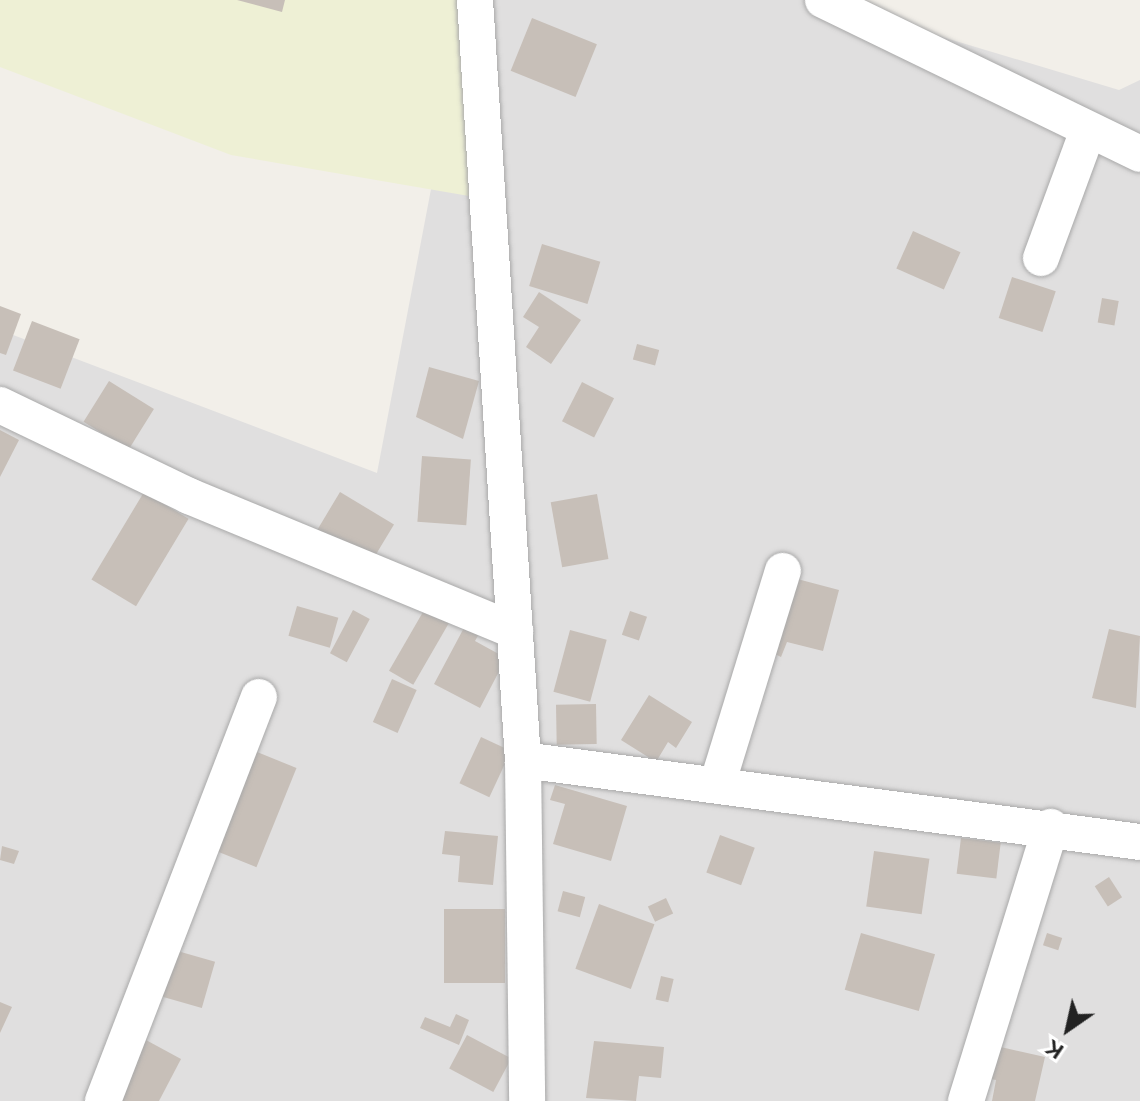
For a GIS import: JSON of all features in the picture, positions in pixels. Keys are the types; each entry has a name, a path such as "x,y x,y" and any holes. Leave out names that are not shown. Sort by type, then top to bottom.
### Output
{"street":[{"path":"475,0 523,760 527,1101"},
{"path":"823,0 1140,154"},
{"path":"1041,258 1088,130"},
{"path":"0,405 189,496 515,631"},
{"path":"717,785 783,571"},
{"path":"103,1101 259,697"},
{"path":"523,760 1051,827 1140,842"},
{"path":"966,1101 1051,827"}],"shaded area":[{"path":"467,0 819,0 1119,90 1140,80 1140,1101 0,1101 0,330 377,473"}],"green space":[{"path":"0,0 460,0 469,196 231,155 0,67"}],"building":[{"path":"237,0 285,0 282,12"},
{"path":"532,18 597,44 576,97 511,71"},
{"path":"913,231 961,252 944,290 896,268"},
{"path":"542,244 600,262 587,304 529,286"},
{"path":"1012,277 1056,291 1042,332 999,318"},
{"path":"539,292 581,320 551,364 526,347 539,327 523,317"},
{"path":"1102,298 1119,301 1114,326 1098,323"},
{"path":"0,306 21,314 6,355 0,353"},
{"path":"32,321 80,339 61,389 13,370"},
{"path":"637,344 659,350 655,365 633,359"},
{"path":"429,367 479,381 463,439 416,417"},
{"path":"109,381 154,409 129,450 84,422"},
{"path":"582,382 614,398 594,438 562,421"},
{"path":"0,430 19,440 0,477"},
{"path":"422,456 471,459 466,525 417,522"},
{"path":"144,492 189,519 136,606 91,579"},
{"path":"340,492 394,524 369,566 315,533"},
{"path":"597,494 608,559 562,567 551,502"},
{"path":"786,576 839,590 823,651 787,642 781,657 767,650"},
{"path":"427,605 451,619 413,685 389,671"},
{"path":"297,606 338,618 330,648 288,636"},
{"path":"353,610 370,619 347,662 330,653"},
{"path":"630,611 647,617 639,640 622,635"},
{"path":"466,624 480,632 475,641 506,658 480,708 434,684"},
{"path":"1109,629 1140,636 1136,708 1092,698"},
{"path":"570,630 607,640 590,702 553,692"},
{"path":"392,679 417,690 398,733 373,722"},
{"path":"649,695 692,722 676,748 668,742 656,762 621,740"},
{"path":"596,704 597,744 557,745 556,705"},
{"path":"481,737 511,751 489,797 459,783"},
{"path":"252,750 297,768 256,867 212,849"},
{"path":"555,785 627,806 611,861 553,844 565,804 550,800"},
{"path":"445,831 498,836 493,885 458,882 460,856 442,854"},
{"path":"720,835 755,848 741,885 706,873"},
{"path":"961,838 1001,843 996,879 957,874"},
{"path":"2,846 19,851 14,864 0,860"},
{"path":"874,851 929,859 922,914 866,906"},
{"path":"1109,877 1122,897 1108,906 1095,886"},
{"path":"563,891 585,897 580,917 558,911"},
{"path":"666,898 673,913 655,922 648,906"},
{"path":"599,904 654,924 631,989 575,969"},
{"path":"444,909 505,909 505,983 444,983"},
{"path":"861,933 935,954 919,1011 845,990"},
{"path":"1047,933 1062,938 1058,950 1043,945"},
{"path":"167,948 215,962 202,1008 154,994"},
{"path":"661,976 674,979 668,1002 656,999"},
{"path":"0,1002 12,1007 0,1033"},
{"path":"456,1014 469,1020 459,1045 420,1028 425,1017 450,1027"},
{"path":"467,1035 511,1058 493,1092 449,1069"},
{"path":"146,1040 181,1059 159,1101 114,1101"},
{"path":"594,1041 664,1047 661,1078 639,1076 636,1101 586,1098"},
{"path":"992,1045 1045,1057 1035,1101 992,1101 996,1080 985,1078"}]}
